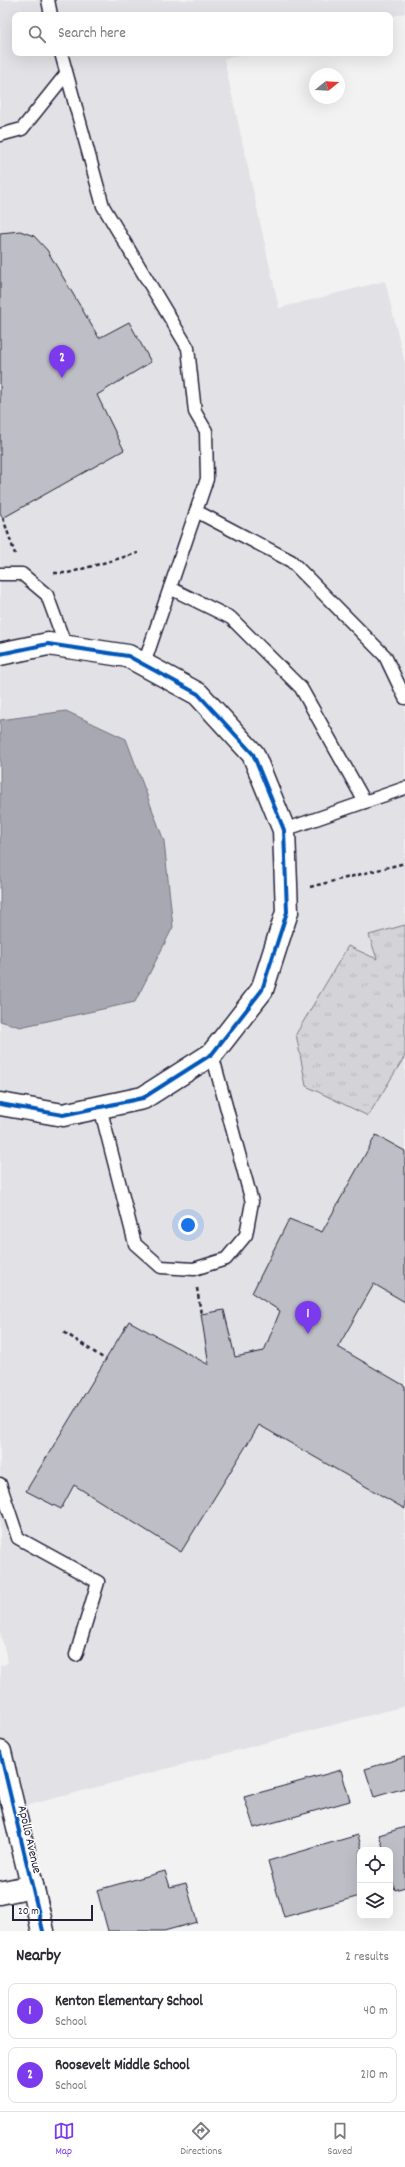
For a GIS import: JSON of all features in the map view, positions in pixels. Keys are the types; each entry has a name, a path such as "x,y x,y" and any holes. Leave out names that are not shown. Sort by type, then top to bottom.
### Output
{"street":[{"path":"0,654 48,644 128,656 198,694 253,754 284,830 287,912 262,990 212,1054 143,1098 63,1115 0,1104"},
{"name":"Apollo Avenue","path":"0,1752 43,1931"},
{"path":"0,1893 32,1886"}],"lane":[{"path":"48,0 51,12"},
{"path":"62,56 103,206 188,348 195,412 206,431 207,479 144,664"},
{"path":"0,135 22,129 66,74"},
{"path":"196,511 291,561 385,656 405,698"},
{"path":"0,574 22,574 48,595 66,647"},
{"path":"170,588 231,618 300,688 365,802"},
{"path":"284,830 405,788"},
{"path":"100,1106 135,1244 161,1266 194,1269 226,1259 246,1235 252,1202 212,1054"},
{"path":"0,1484 18,1538 98,1582 76,1655"}],"path":[{"path":"3,518 22,574 68,573 138,553"},
{"path":"286,892 405,863"},
{"path":"194,1269 201,1314"},
{"path":"64,1332 106,1360"}],"shaded area":[{"path":"0,0 405,0 405,13 393,16 393,12 12,12 12,56 235,56 224,59 279,308 385,281 405,364 405,1706 14,1809 0,1752 0,1666 8,1663 0,1632"},
{"path":"66,711 126,739 164,841 173,927 135,1002 20,1027 0,1021 0,720"}],"green space":[{"path":"405,925 405,1056 368,1116 306,1086 296,1034 348,946 377,959 369,935"}],"building":[{"path":"20,231 34,236 47,250 99,338 129,322 151,362 97,395 124,450 3,518 0,513 0,233"},
{"path":"376,1135 405,1151 405,1302 374,1284 338,1347 405,1386 405,1509 259,1425 181,1552 74,1485 61,1509 26,1491 129,1321 209,1365 201,1314 224,1310 235,1357 264,1351 280,1311 252,1293 289,1219 322,1232"},
{"path":"405,1757 405,1788 374,1797 365,1769"},
{"path":"341,1770 350,1801 254,1828 244,1797"},
{"path":"405,1827 405,1887 395,1890 393,1883 393,1847 383,1847 379,1835"},
{"path":"358,1835 361,1847 357,1847 357,1897 284,1917 268,1861"},
{"path":"165,1871 170,1887 186,1883 197,1922 164,1931 108,1931 97,1890"}],"cycle path":[{"path":"0,654 48,644 128,656 198,694 253,754 284,830 287,912 262,990 212,1054 143,1098 63,1115 0,1104"},
{"path":"0,1752 43,1931"}],"place":[{"name":"Roosevelt Middle School","path":"62,378"},
{"name":"Kenton Elementary School","path":"308,1334"}]}
